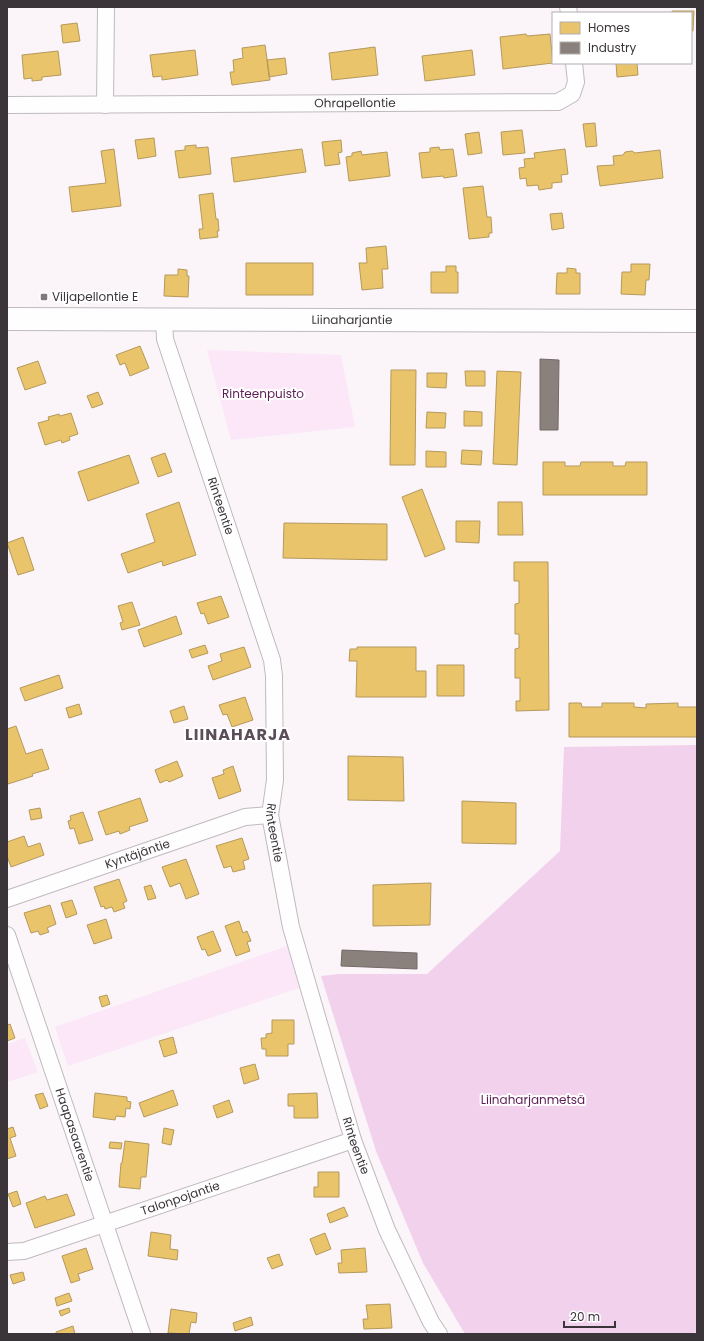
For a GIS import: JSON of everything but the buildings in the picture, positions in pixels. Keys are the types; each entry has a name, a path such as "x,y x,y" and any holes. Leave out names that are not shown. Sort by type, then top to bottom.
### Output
{"main road":[{"name":"Liinaharjantie","path":"7,319 697,322"}],"street":[{"path":"105,105 106,7"},
{"name":"Ohrapellontie","path":"7,105 558,102 572,94 576,82 574,64"},
{"name":"Rinteentie","path":"164,320 165,339 272,660 274,676 275,780 270,815 291,927 353,1140 387,1230 431,1322 439,1334"},
{"name":"Kyntäjäntie","path":"7,899 245,817 270,815"},
{"name":"Haapasaarentie","path":"7,935 142,1334"},
{"name":"Talonpojantie","path":"7,1252 24,1251 353,1140"}],"green space":[{"name":"Rinteenpuisto","path":"207,350 341,355 355,427 231,440"},
{"name":"Liinaharjanmetsä","path":"697,745 697,1332 691,1334 465,1334 423,1263 376,1151 321,976 339,974 427,974 560,851 564,747"},
{"path":"287,946 299,988 68,1066 55,1027"},
{"path":"25,1038 38,1072 7,1082 7,1044"}],"place":[{"name":"Viljapellontie E","path":"44,297"}],"district":[{"name":"LIINAHARJA","path":"238,734"}]}
